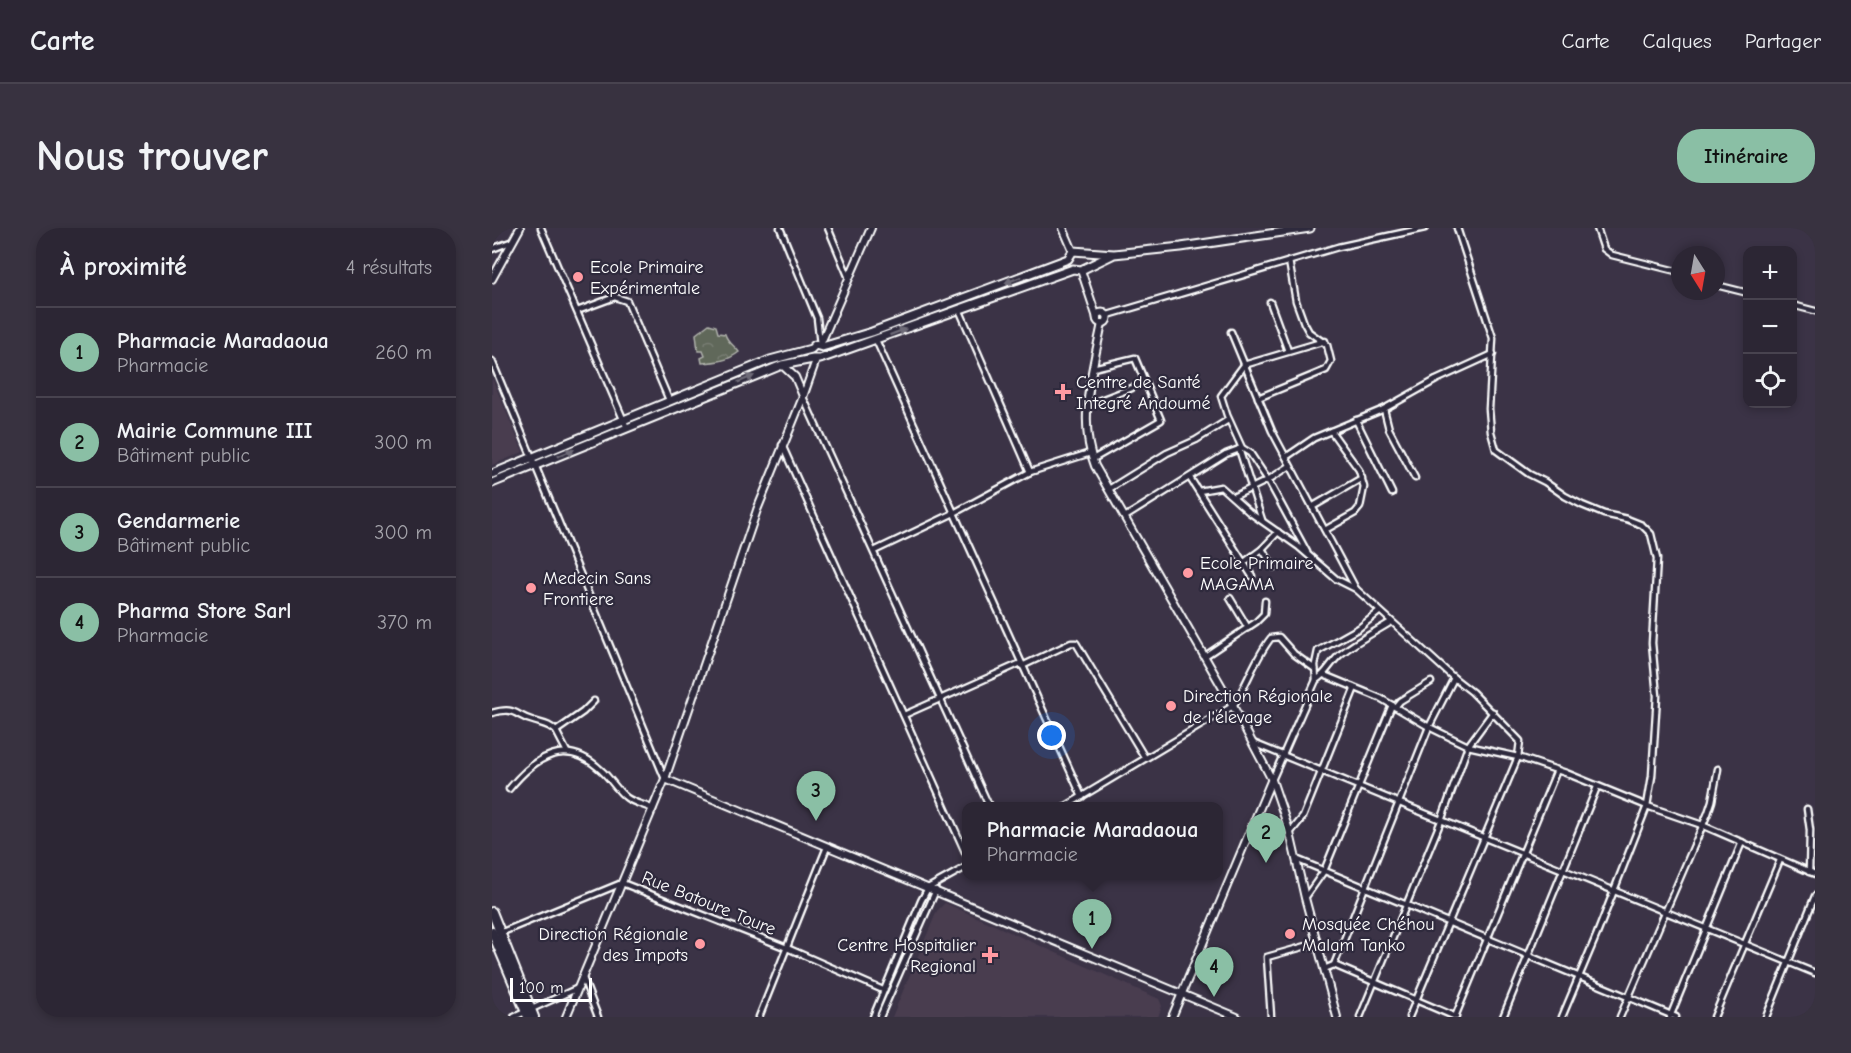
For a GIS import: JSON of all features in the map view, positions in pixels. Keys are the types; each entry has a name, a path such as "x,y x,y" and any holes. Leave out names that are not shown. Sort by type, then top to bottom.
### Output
{"highway":[{"path":"492,912 495,934 530,1014"}],"main road":[{"path":"492,474 624,418 782,356 811,349 815,345 821,346 872,332 1068,260 1073,251 1114,254 1181,247 1310,228"},
{"path":"1080,268 1088,259 1084,253"},
{"path":"492,483 782,365 817,359 876,340 1114,254"},
{"path":"1068,260 1069,265 1080,268"},
{"path":"817,359 825,352 821,346"},
{"path":"811,349 810,355 817,359"}],"street":[{"path":"492,279 519,228"},
{"path":"541,228 627,428"},
{"path":"780,228 817,318 821,346"},
{"path":"828,228 850,280"},
{"path":"821,346 871,228"},
{"path":"1063,228 1073,251"},
{"path":"1105,314 1338,247 1425,228"},
{"path":"1457,228 1493,338 1489,409 1491,432 1496,450 1565,496 1592,510 1636,522 1652,534 1655,544 1657,569 1652,643 1657,696 1652,776 1647,806 1562,1017"},
{"path":"1597,228 1604,249 1610,253 1671,270"},
{"path":"492,249 513,241"},
{"path":"1258,398 1326,370 1331,361 1329,349 1324,341 1309,332 1304,323 1296,301 1289,261"},
{"path":"1080,268 1099,321 1087,405 1086,425 1091,456 1233,706 1272,780 1290,833 1337,1017"},
{"path":"1725,287 1743,292"},
{"path":"577,311 615,297 627,301 669,400"},
{"path":"1090,300 1105,314 1106,322 1099,321"},
{"path":"1270,302 1288,351"},
{"path":"1797,307 1815,312"},
{"path":"959,309 1030,472"},
{"path":"1231,332 1272,430 1356,589 1379,612 1472,692 1518,737 1520,745 1518,757 1409,1017"},
{"path":"876,340 1082,797"},
{"path":"1262,520 1221,396 1244,365 1324,341"},
{"path":"1286,457 1314,438 1384,409 1436,380 1493,354"},
{"path":"874,551 954,513 1030,472 1091,456 1161,420 1135,358 1093,368"},
{"path":"566,1017 665,779 757,510 817,359"},
{"path":"492,361 665,779 928,888 937,888 1237,1017"},
{"path":"782,365 795,377 987,802"},
{"path":"1087,405 1132,388"},
{"path":"1384,409 1389,429 1415,478"},
{"path":"1109,489 1167,453 1196,440 1228,420"},
{"path":"1356,420 1392,493"},
{"path":"1325,530 1355,513 1360,507 1364,487 1362,478 1352,460 1331,431"},
{"path":"782,445 962,845"},
{"path":"1125,517 1191,478 1226,454 1240,449 1250,453 1268,480 1308,555"},
{"path":"1233,497 1290,466"},
{"path":"1191,478 1252,576"},
{"path":"1312,507 1362,478"},
{"path":"1199,491 1220,487 1336,579 1356,589"},
{"path":"1243,563 1262,549 1278,532"},
{"path":"1262,549 1274,567"},
{"path":"1230,598 1248,628"},
{"path":"1205,656 1248,628 1264,614 1265,601"},
{"path":"1172,1017 1316,680 1318,651 1359,628 1379,612"},
{"path":"1316,680 1324,675 1331,663 1342,652 1391,622"},
{"path":"1074,802 1233,706 1265,645 1275,636 1315,669"},
{"path":"904,716 1071,643 1076,643 1145,758"},
{"path":"1324,675 1380,698 1429,727 1468,746 1518,757 1557,770 1702,825 1812,873 1807,809"},
{"path":"1334,965 1429,727 1454,678"},
{"path":"1305,898 1324,871 1393,706 1431,682"},
{"path":"1290,833 1303,817 1354,690 1353,687"},
{"path":"556,731 583,712 594,701"},
{"path":"492,713 512,710 531,721 550,725 556,731 567,752"},
{"path":"1360,1017 1441,820 1468,746 1493,712"},
{"path":"1253,743 1815,974"},
{"path":"509,789 537,760 560,752 567,752 595,764 628,800 653,809"},
{"path":"1620,1017 1712,801 1718,769"},
{"path":"1324,969 1334,965 1456,1017 1557,770"},
{"path":"1503,1017 1597,787"},
{"path":"1296,859 1672,1016 1742,842"},
{"path":"759,1017 827,847"},
{"path":"1714,1017 1780,860"},
{"path":"880,1017 937,888 962,870"},
{"name":"Rue Batoure Toure","path":"495,934 622,883 787,948 883,990"},
{"path":"873,1017 928,888"},
{"path":"1766,1017 1815,896"},
{"path":"1271,1017 1266,957 1317,943"},
{"path":"583,978 598,1017"},
{"path":"514,1017 530,1014 578,988"}],"shaded area":[{"path":"492,378 523,452 492,465"},
{"name":"Centre Hospitalier Regional","path":"945,903 1159,999 1162,1006 1158,1017 892,1017 937,911"}],"green space":[{"path":"709,324 716,326 718,333 725,334 739,352 726,359 702,363 701,358 705,356 703,351 698,351 696,334"}],"place":[{"name":"Ecole Primaire Expérimentale","path":"578,277"},
{"name":"Centre de Santé Integré Andoumé","path":"1063,392"},
{"name":"Ecole Primaire MAGAMA","path":"1188,573"},
{"name":"Medecin Sans Frontiere","path":"531,588"},
{"name":"Direction Régionale de l'élevage","path":"1171,706"},
{"name":"Gendarmerie","path":"816,821"},
{"name":"Mairie Commune III","path":"1266,863"},
{"name":"Mosquée Chéhou Malam Tanko","path":"1290,934"},
{"name":"Direction Régionale des Impots","path":"700,944"},
{"name":"Pharmacie Maradaoua","path":"1092,949"},
{"name":"Centre Hospitalier Regional","path":"990,955"},
{"name":"Pharma Store Sarl","path":"1214,997"}]}
